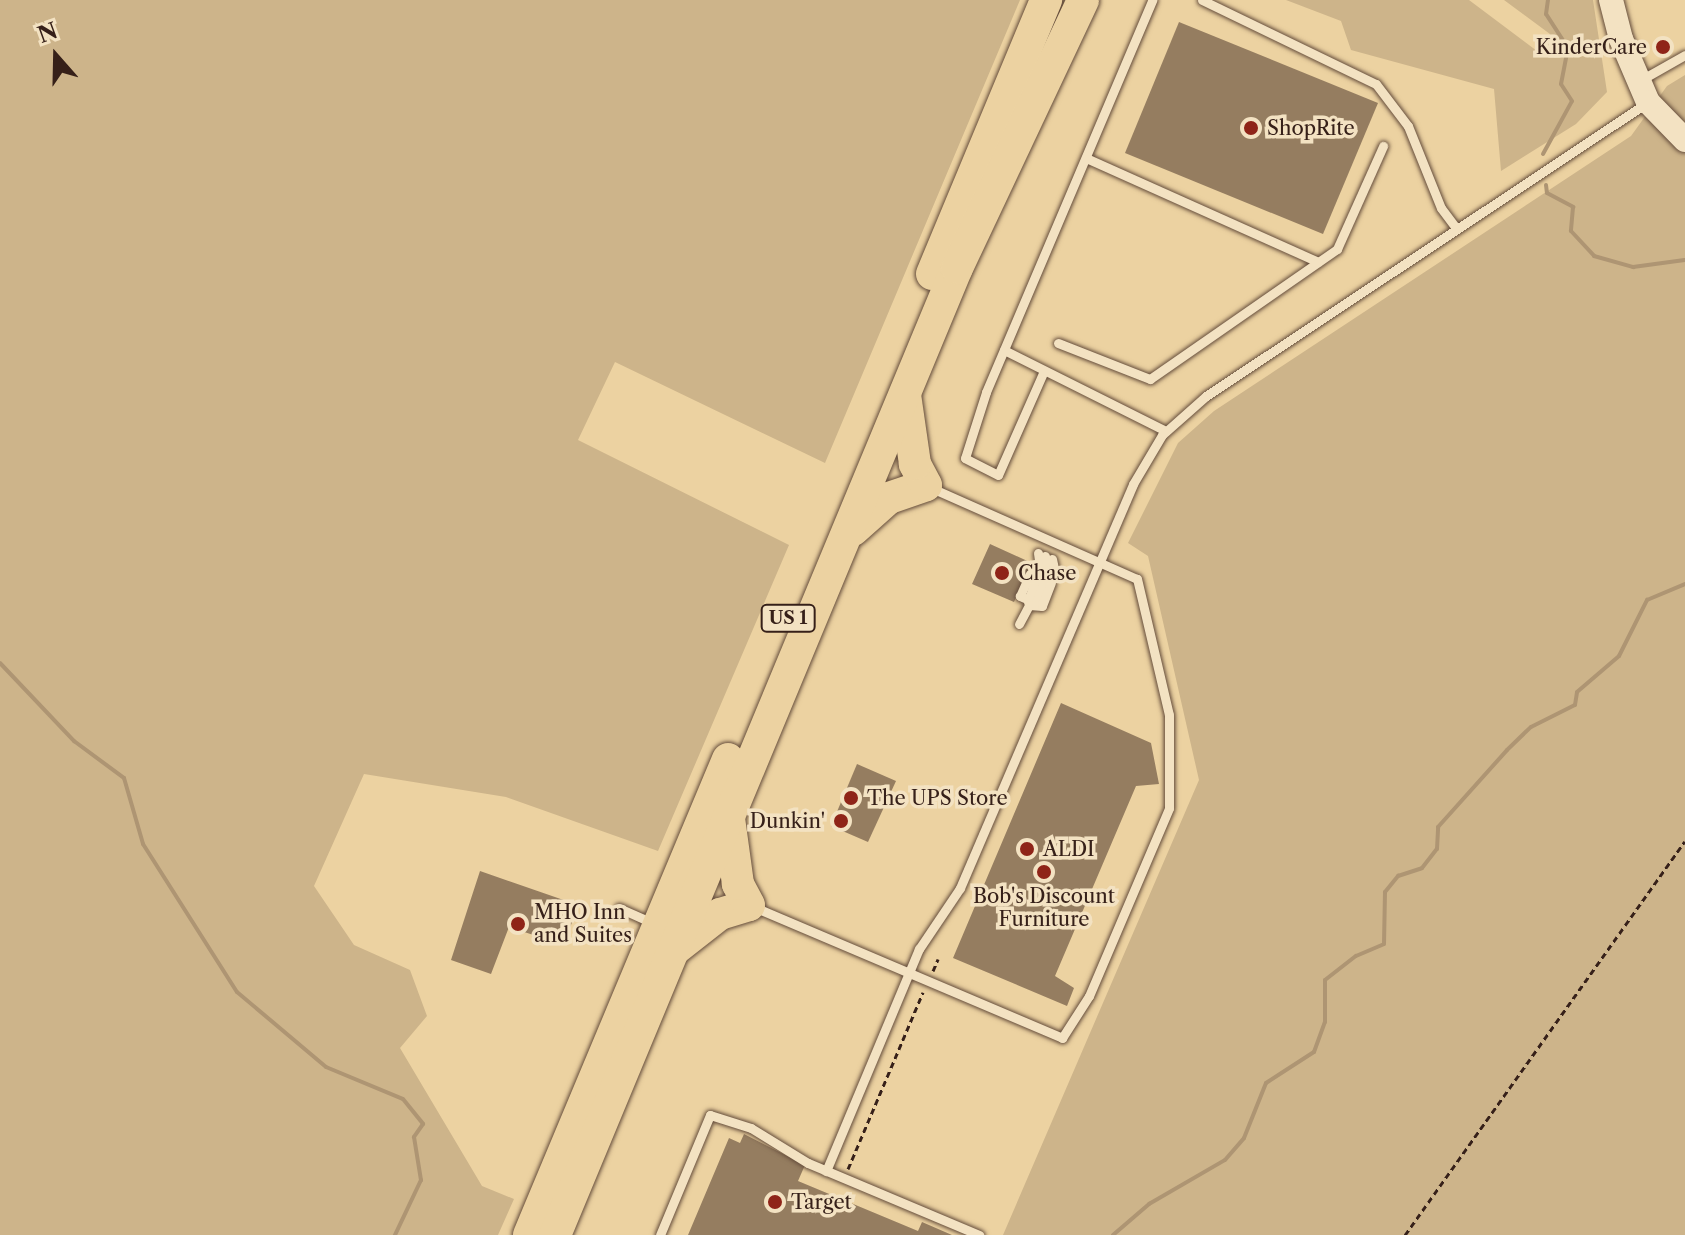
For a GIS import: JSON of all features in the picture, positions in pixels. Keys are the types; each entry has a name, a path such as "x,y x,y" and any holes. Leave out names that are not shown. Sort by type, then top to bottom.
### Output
{"highway":[{"name":"US 1","path":"555,1235 666,939 1046,0"},
{"name":"US 1","path":"529,1235 666,939 729,817 957,268 1083,0"},
{"path":"845,538 889,498 926,485 915,464 905,394"},
{"path":"666,939 720,914 749,905 738,884 729,817"}],"street":[{"path":"1611,0 1643,92 1685,140"}],"lane":[{"path":"1043,373 998,475 965,458 1004,350 1152,0"},
{"path":"1202,0 1376,84 1408,126 1433,192 1456,228"},
{"path":"826,1171 925,935 960,888 1133,484 1166,431 1206,396 1456,228 1643,92 1685,55"},
{"path":"1058,343 1150,379 1343,243 1383,146"},
{"path":"1086,158 1318,262"},
{"path":"1004,350 1043,373 1166,431"},
{"path":"749,905 1062,1038 1089,996 1169,808 1169,715 1137,579 1103,560 926,485"},
{"path":"1019,624 1042,574 1042,555 1042,574 1042,606 1030,603"},
{"path":"619,908 666,939"},
{"path":"660,1235 710,1115 770,1137 826,1171 979,1235"}],"path":[{"path":"1405,1235 1685,841"},
{"path":"845,1178 938,959"}],"shaded area":[{"path":"0,0 1020,0 825,463 615,362 578,440 789,545 658,851 506,797 364,774 314,886 354,945 410,970 427,1016 400,1048 482,1186 514,1199 498,1235 0,1235"},
{"path":"1286,0 1469,0 1545,57 1550,34 1504,0 1593,0 1607,92 1576,124 1501,171 1494,89 1351,50 1341,21"},
{"path":"1685,75 1685,1235 1003,1235 1199,780 1148,556 1128,543 1178,443 1214,411 1631,136 1667,86"}],"building":[{"name":"ShopRite","path":"1179,22 1378,103 1323,234 1125,153"},
{"name":"Chase","path":"990,544 1058,575 1054,585 1027,573 1014,602 972,584"},
{"name":"Bob's Discount Furniture","path":"1061,703 1151,743 1159,784 1136,786 1055,976 1074,988 1067,1006 953,958"},
{"path":"857,764 896,781 868,842 831,826"},
{"name":"MHO Inn and Suites","path":"480,871 578,905 564,945 509,927 491,974 451,960"},
{"name":"Target","path":"744,1134 805,1165 798,1181 918,1231 922,1222 952,1235 688,1235 729,1138 740,1143"}],"waterway":[{"path":"1543,154 1572,101 1561,84 1568,48 1546,14 1548,0"},
{"path":"1546,185 1547,193 1573,207 1571,231 1594,256 1633,267 1685,260"},
{"path":"1113,1235 1149,1204 1225,1160 1244,1138 1266,1083 1314,1052 1325,1022 1325,980 1356,956 1384,944 1385,892 1398,876 1422,868 1437,849 1438,827 1507,750 1531,727 1575,705 1577,692 1619,656 1647,600 1685,584"},
{"path":"0,663 74,741 124,778 143,844 237,992 326,1067 403,1099 423,1124 414,1137 421,1180 395,1235"}],"place":[{"name":"KinderCare","path":"1663,47"},
{"name":"ShopRite","path":"1251,128"},
{"name":"Chase","path":"1002,573"},
{"name":"The UPS Store","path":"851,798"},
{"name":"Dunkin'","path":"841,821"},
{"name":"ALDI","path":"1027,849"},
{"name":"Bob's Discount Furniture","path":"1044,872"},
{"name":"MHO Inn and Suites","path":"518,924"},
{"name":"Target","path":"775,1202"}]}
